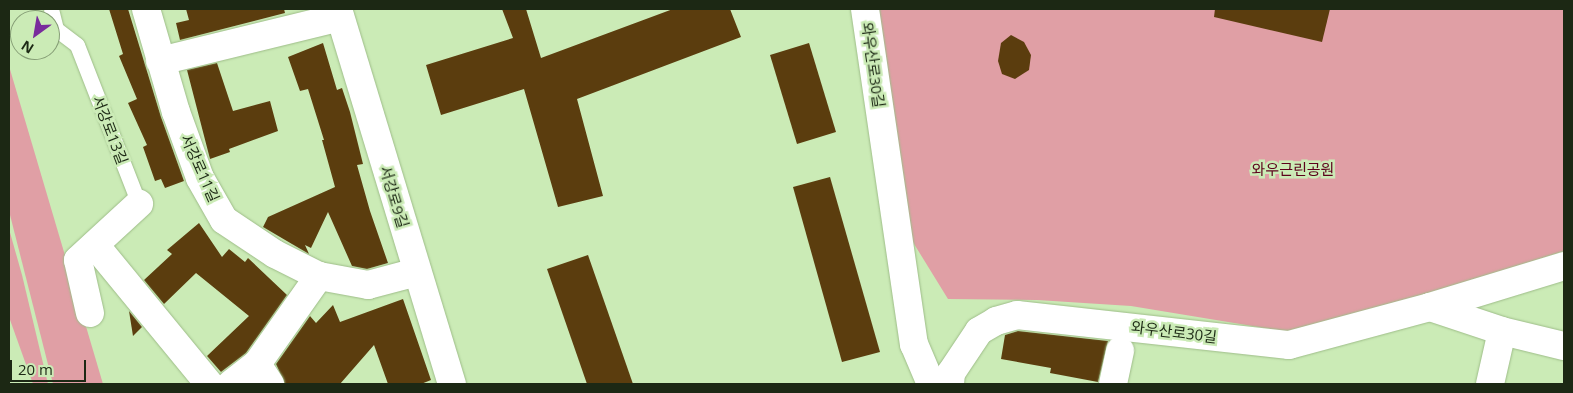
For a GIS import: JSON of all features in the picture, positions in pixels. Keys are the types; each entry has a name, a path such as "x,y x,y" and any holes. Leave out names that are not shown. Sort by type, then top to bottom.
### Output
{"street":[{"name":"서강로11길","path":"146,9 176,112 200,178 224,220 275,254 319,276 368,285 417,272"},
{"name":"와우산로30길","path":"865,9 914,344 931,384"},
{"path":"160,61 339,13"},
{"name":"서강로9길","path":"339,13 452,384"},
{"name":"서강로13길","path":"90,313 78,260 139,204"},
{"path":"95,244 209,384"},
{"name":"와우산로30길","path":"950,384 951,373 979,332 996,321 1017,315 1290,345 1430,307 1564,266"},
{"path":"231,384 264,374 319,276"},
{"path":"1430,307 1502,331 1564,346"},
{"path":"1490,384 1502,331"},
{"path":"1113,384 1120,351"}],"lane":[{"name":"서강로13길","path":"51,9 56,29 77,45 139,204"}],"green space":[{"name":"와우근린공원","path":"872,9 1564,9 1564,251 1306,335 1131,306 1037,300 948,299 903,226"},
{"path":"9,66 103,384 53,384 9,211"},
{"path":"9,229 48,384 33,384 9,317"}],"building":[{"path":"109,9 128,9 161,117 184,181 165,188 161,179 155,181 143,147 147,145 128,103 137,99 119,56 123,54"},
{"path":"186,9 284,9 285,13 180,40 176,23 189,20"},
{"path":"502,9 526,9 541,58 673,9 730,9 741,37 577,99 603,196 558,207 524,89 441,115 426,65 513,38"},
{"path":"1215,9 1330,9 1322,42 1214,17"},
{"path":"1011,35 1024,42 1031,55 1029,70 1015,79 1002,74 998,61 1001,43"},
{"path":"323,43 337,90 342,88 350,112 363,164 357,165 388,263 367,269 352,266 328,212 311,248 305,245 309,254 263,227 268,217 335,187 322,140 324,140 308,89 300,91 288,57"},
{"path":"809,43 836,132 797,144 770,55"},
{"path":"217,63 233,111 270,101 278,131 229,149 230,152 210,159 187,70"},
{"path":"830,177 880,352 842,362 793,187"},
{"path":"199,223 222,257 229,249 245,262 248,258 287,295 246,353 221,372 207,356 249,316 196,273 164,304 144,280 172,254 167,250"},
{"path":"588,255 633,384 587,384 547,269"},
{"path":"403,299 431,380 421,384 388,384 374,345 340,384 285,384 276,364 310,316 316,323 333,305 340,322"},
{"path":"129,311 142,327 133,336"},
{"path":"1018,331 1108,341 1098,382 1050,373 1051,368 1001,359 1005,335"}]}
